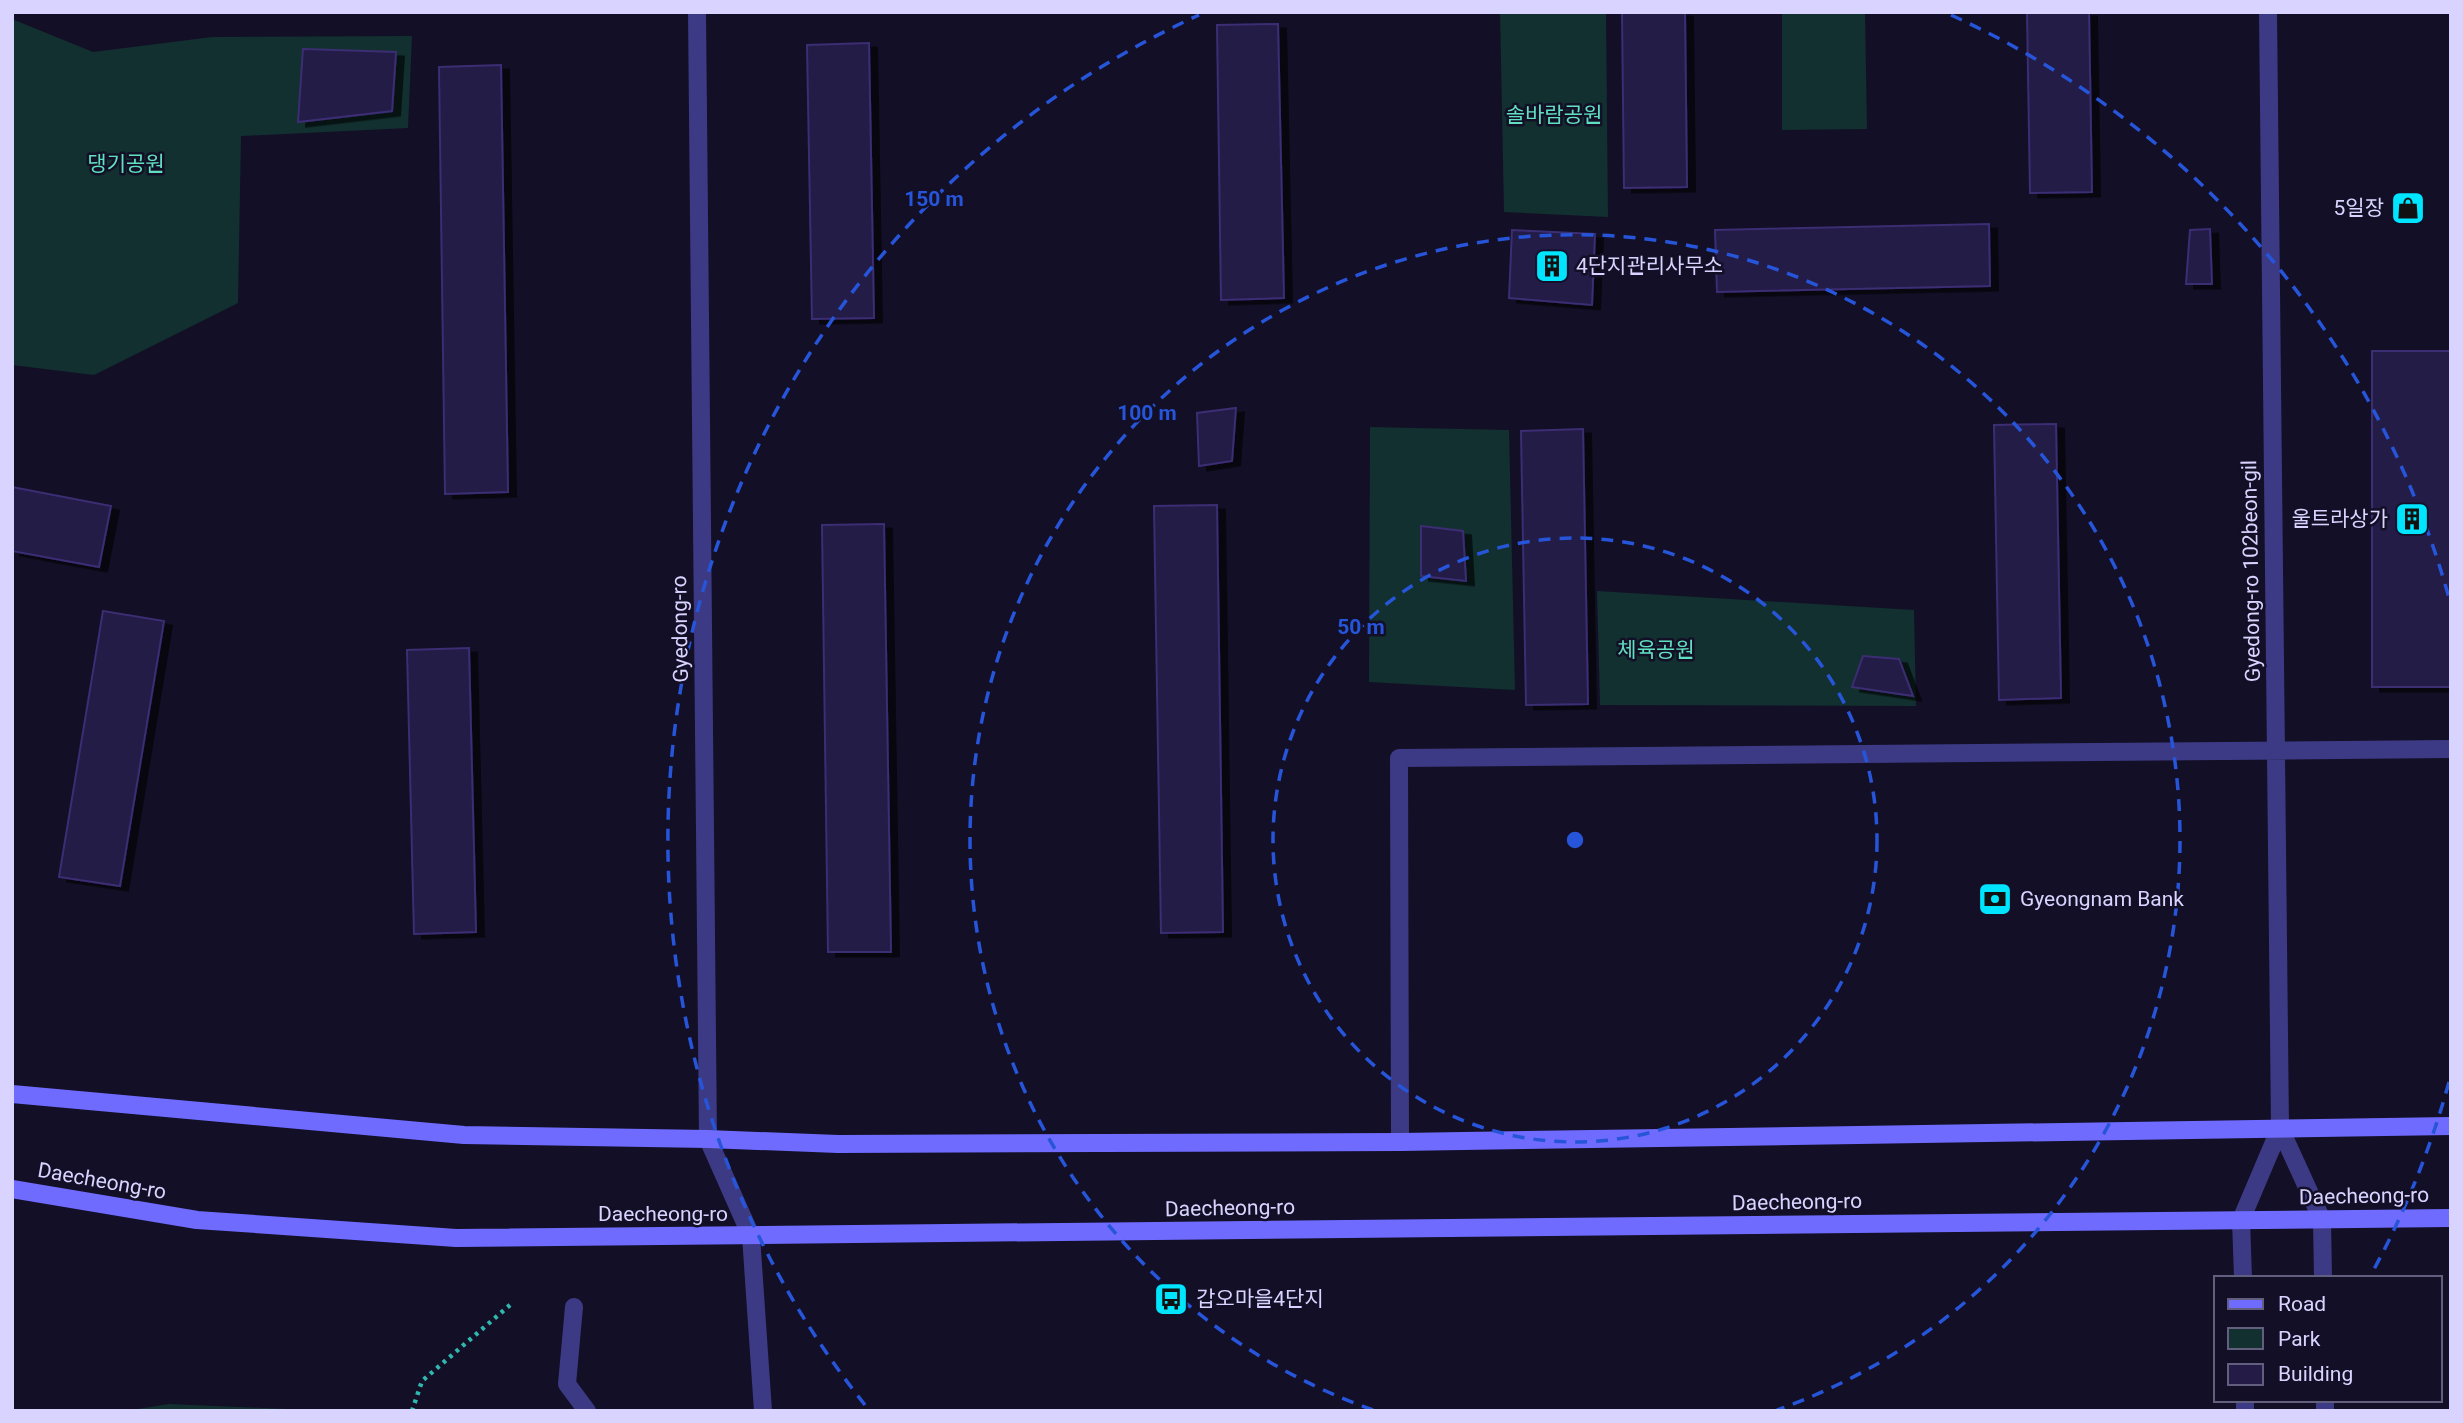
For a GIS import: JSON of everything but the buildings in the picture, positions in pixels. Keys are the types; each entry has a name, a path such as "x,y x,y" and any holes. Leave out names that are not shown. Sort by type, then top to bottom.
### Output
{"main road":[{"path":"12,1094 464,1135 838,1144 1400,1142 2451,1126"},
{"name":"Daecheong-ro","path":"12,1189 197,1220 456,1238 2451,1218"}],"street":[{"name":"Gyedong-ro","path":"697,12 708,1139 751,1236 763,1411"},
{"name":"Gyedong-ro 102beon-gil","path":"2268,12 2280,1128"},
{"path":"1400,1142 1399,758 2451,749"},
{"path":"2280,1128 2322,1220 2323,1276"},
{"path":"2243,1276 2241,1220 2280,1128"},
{"path":"574,1307 567,1384 587,1411"}],"path":[{"path":"412,1411 422,1381 510,1305"}],"green space":[{"name":"솔바람공원","path":"1500,12 1606,12 1608,217 1504,212"},
{"path":"1782,12 1865,12 1867,129 1782,130"},
{"name":"댕기공원","path":"12,19 93,52 212,37 412,36 408,128 241,136 238,303 94,375 12,365"},
{"path":"1370,427 1509,430 1515,690 1369,682"},
{"name":"체육공원","path":"1597,591 1914,610 1916,706 1600,705"},
{"path":"169,1404 335,1411 125,1411"}],"place":[{"name":"5일장","path":"2408,208"},
{"name":"4단지관리사무소","path":"1552,266"},
{"name":"울트라상가","path":"2412,519"},
{"name":"Gyeongnam Bank","path":"1995,899"},
{"name":"갑오마을4단지","path":"1171,1299"}]}
